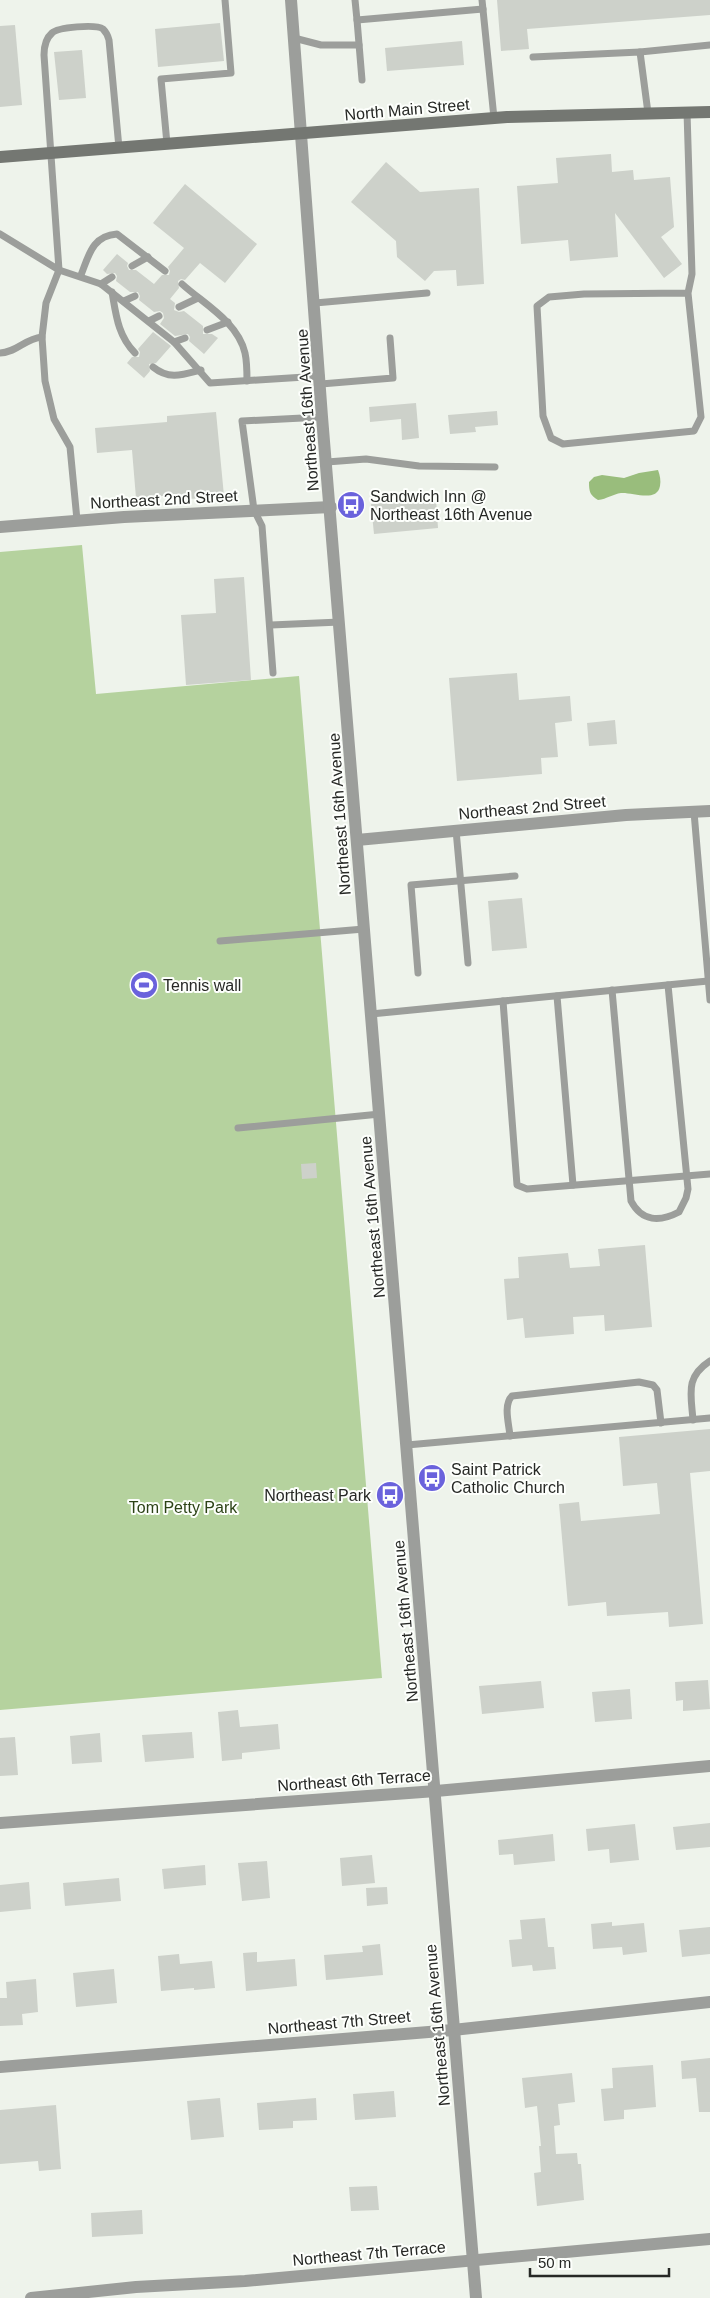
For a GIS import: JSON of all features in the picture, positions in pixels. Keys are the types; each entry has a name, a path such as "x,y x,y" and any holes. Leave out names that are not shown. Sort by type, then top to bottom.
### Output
{"main road":[{"name":"North Main Street","path":"0,157 494,118 710,112"}],"street":[{"name":"Northeast 16th Avenue","path":"291,0 321,380 322,416 328,462 364,929 476,2298"},
{"name":"Northeast 2nd Street","path":"0,527 77,520 331,507"},
{"name":"Northeast 2nd Street","path":"357,840 626,814 710,811"},
{"name":"Northeast 6th Terrace","path":"0,1823 436,1791 710,1766"},
{"name":"Northeast 7th Street","path":"0,2067 453,2030 710,2002"},
{"name":"Northeast 7th Terrace","path":"31,2298 136,2287 245,2281 710,2239"}],"lane":[{"path":"167,144 161,79 231,73 225,0"},
{"path":"355,0 362,80"},
{"path":"482,0 494,118"},
{"path":"357,20 483,9"},
{"path":"77,520 70,447 54,419 45,381 42,337 46,303 59,270 44,47 53,32 59,29 93,26 102,28 109,40 113,148"},
{"path":"294,38 321,45 359,45"},
{"path":"533,57 640,52 710,45"},
{"path":"640,52 648,114"},
{"path":"687,112 692,274 688,293 701,417 694,430 563,444 552,438 543,416 537,306 549,297 584,294 688,293"},
{"path":"0,234 59,270 81,275 101,284 174,342 201,370 210,383 393,378 390,338"},
{"path":"81,275 93,246 106,235 117,234 165,271"},
{"path":"132,266 148,257"},
{"path":"101,284 112,277"},
{"path":"182,284 228,322 239,336 246,354 247,381"},
{"path":"112,292 118,328 126,344 135,352"},
{"path":"315,303 427,293"},
{"path":"124,301 135,296"},
{"path":"179,307 198,298"},
{"path":"149,321 159,316"},
{"path":"207,330 228,322"},
{"path":"0,354 9,353 30,339 42,337"},
{"path":"174,342 185,338"},
{"path":"153,367 162,374 174,376 201,370"},
{"path":"273,673 271,625 262,526 254,510 242,421 322,416"},
{"path":"328,462 366,459 419,466 495,467"},
{"path":"271,625 340,622"},
{"path":"694,812 710,1000"},
{"path":"456,830 468,963"},
{"path":"418,973 411,885 515,876"},
{"path":"220,941 364,929"},
{"path":"371,1014 708,981"},
{"path":"612,990 631,1201 639,1214 652,1218 665,1217 679,1212 683,1206 688,1189 668,985"},
{"path":"558,996 574,1185"},
{"path":"503,1001 517,1185 527,1189 710,1174"},
{"path":"238,1128 380,1114"},
{"path":"693,1420 691,1384 697,1371 710,1362"},
{"path":"510,1436 507,1406 508,1400 512,1396 639,1382 653,1385 657,1390 661,1423"},
{"path":"407,1445 710,1418"}],"green space":[{"name":"Tom Petty Park","path":"82,545 96,694 299,676 382,1678 0,1710 0,552"}],"shaded area":[{"path":"658,470 660,486 654,494 644,496 621,493 598,500 590,491 589,482 594,477 602,475 624,478"}],"building":[{"path":"497,0 710,0 710,15 527,29 529,49 501,51"},
{"path":"220,23 224,61 158,67 155,29"},
{"path":"15,25 22,105 0,107 0,26"},
{"path":"462,41 464,65 387,71 385,48"},
{"path":"82,50 86,98 59,100 54,52"},
{"path":"611,154 612,172 633,170 634,180 670,177 674,227 661,237 682,264 664,278 615,213 618,257 570,261 568,240 521,244 517,186 558,183 556,158"},
{"path":"386,162 420,192 479,188 484,284 457,286 456,270 434,271 425,281 397,257 396,241 351,202"},
{"path":"185,184 257,244 225,283 200,263 185,280 181,279 178,281 179,288 170,299 175,303 174,310 184,311 203,326 203,334 212,334 218,338 204,354 189,341 190,337 188,334 175,336 160,324 164,318 163,313 160,311 154,312 139,300 138,292 130,292 116,281 117,276 115,273 107,274 103,270 117,254 128,263 129,270 136,270 154,284 162,275 169,275 168,267 184,248 153,223"},
{"path":"153,332 171,346 156,363 149,364 150,371 144,378 127,363 132,357 139,357 140,352 138,349"},
{"path":"416,403 419,438 402,440 401,419 370,422 369,407"},
{"path":"497,411 498,425 475,427 476,432 450,434 448,415"},
{"path":"216,412 224,496 189,499 189,494 136,498 132,450 97,453 95,428 167,422 167,416"},
{"path":"436,499 438,528 374,534 371,504"},
{"path":"244,577 251,680 186,685 181,615 216,613 214,579"},
{"path":"517,673 519,700 570,696 572,721 555,723 558,757 541,758 542,774 457,781 449,678"},
{"path":"615,720 617,744 589,746 587,723"},
{"path":"522,898 527,948 492,951 488,901"},
{"path":"316,1163 317,1178 302,1179 301,1164"},
{"path":"645,1245 652,1327 605,1331 604,1315 573,1317 574,1334 525,1338 523,1318 507,1320 504,1279 519,1278 518,1257 568,1253 570,1268 600,1266 598,1249"},
{"path":"710,1429 710,1471 690,1473 703,1624 669,1627 668,1612 607,1616 606,1602 568,1606 559,1504 579,1502 581,1521 660,1514 657,1483 623,1486 619,1437"},
{"path":"708,1680 710,1709 683,1711 683,1700 676,1701 675,1682"},
{"path":"541,1681 544,1708 482,1714 479,1686"},
{"path":"630,1689 632,1719 595,1722 592,1692"},
{"path":"238,1710 240,1727 278,1724 280,1749 242,1753 242,1759 222,1761 218,1712"},
{"path":"192,1732 194,1758 145,1762 142,1735"},
{"path":"100,1733 102,1762 72,1764 70,1736"},
{"path":"15,1737 18,1775 0,1776 0,1738"},
{"path":"710,1823 710,1847 676,1850 673,1827"},
{"path":"635,1824 639,1860 610,1863 609,1849 588,1851 586,1829"},
{"path":"553,1834 555,1861 514,1865 513,1854 499,1855 498,1840"},
{"path":"372,1855 375,1883 342,1886 340,1858"},
{"path":"267,1861 270,1898 242,1901 238,1863"},
{"path":"205,1865 206,1885 164,1889 162,1869"},
{"path":"119,1878 121,1901 65,1906 63,1883"},
{"path":"29,1882 31,1909 0,1912 0,1885"},
{"path":"387,1887 388,1904 367,1906 366,1888"},
{"path":"545,1918 548,1947 554,1947 556,1969 533,1971 532,1965 512,1967 509,1940 522,1939 520,1920"},
{"path":"612,1922 612,1926 644,1923 647,1952 623,1955 622,1947 593,1949 591,1924"},
{"path":"710,1927 710,1954 682,1957 679,1930"},
{"path":"380,1944 383,1975 326,1980 324,1955 363,1952 362,1946"},
{"path":"257,1952 257,1962 295,1959 297,1986 246,1991 243,1953"},
{"path":"179,1954 180,1964 212,1961 215,1988 161,1991 158,1956"},
{"path":"114,1969 117,2003 76,2007 73,1973"},
{"path":"36,1979 38,2012 22,2014 23,2025 0,2026 0,1998 7,1998 6,1982"},
{"path":"710,2058 710,2112 699,2112 696,2078 682,2079 681,2061"},
{"path":"653,2065 656,2107 624,2110 624,2119 604,2121 601,2089 613,2088 612,2068"},
{"path":"572,2073 575,2102 558,2104 560,2125 554,2126 556,2154 577,2153 578,2164 581,2164 584,2200 537,2206 534,2173 541,2172 539,2146 541,2146 537,2106 525,2108 522,2078"},
{"path":"394,2091 396,2117 355,2120 353,2094"},
{"path":"220,2098 224,2137 191,2140 187,2101"},
{"path":"316,2098 317,2120 293,2121 293,2128 259,2130 257,2103"},
{"path":"56,2105 61,2169 39,2171 38,2161 0,2164 0,2110"},
{"path":"377,2186 379,2210 351,2211 349,2187"},
{"path":"142,2210 143,2234 92,2237 91,2213"}],"place":[{"name":"Sandwich Inn @ Northeast 16th Avenue","path":"351,505"},
{"name":"Tennis wall","path":"144,985"},
{"name":"Saint Patrick Catholic Church","path":"432,1478"},
{"name":"Northeast Park","path":"390,1495"}]}
